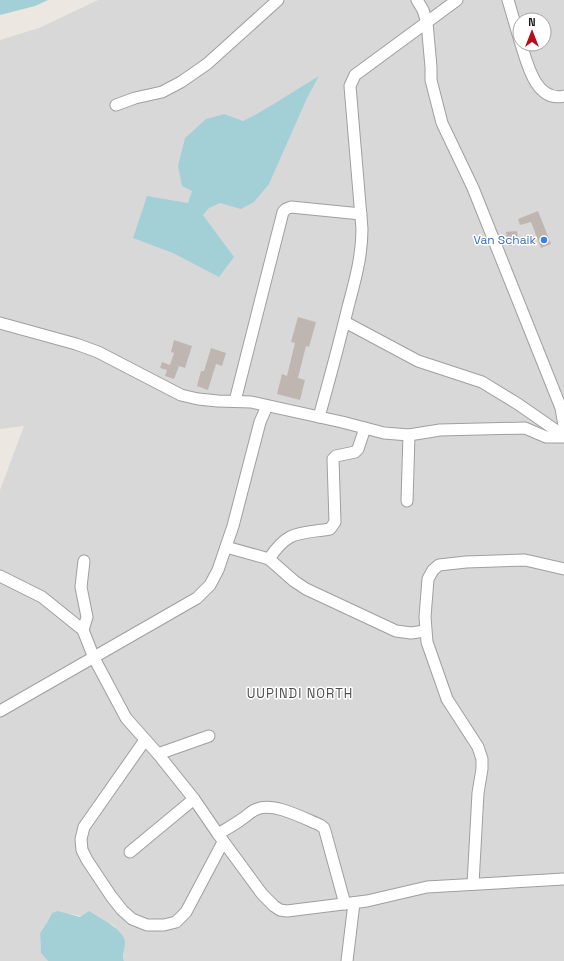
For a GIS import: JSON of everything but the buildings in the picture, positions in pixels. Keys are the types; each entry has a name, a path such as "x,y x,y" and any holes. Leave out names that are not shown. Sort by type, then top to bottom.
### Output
{"street":[{"path":"116,105 135,98 162,92 181,82 207,64 278,0"},
{"path":"417,0 423,10 427,23 431,61 431,80 442,123 473,188 561,408 564,426"},
{"path":"319,417 360,262 362,245 350,86 351,81 355,75 457,0"},
{"path":"508,0 512,14"},
{"path":"524,52 532,76 539,88 545,93 563,99"},
{"path":"235,401 282,212 291,207 360,214"},
{"path":"0,322 76,344 98,352 181,394 198,399 235,401 267,406 384,433 409,435 440,430 525,428 546,437 564,437"},
{"path":"345,322 418,360 482,382 518,404 564,437"},
{"path":"0,711 197,598 210,585 218,570 233,526 257,433 267,406"},
{"path":"269,559 288,537 299,533 330,529 333,526 335,522 333,459 336,456 355,452 358,449 365,428"},
{"path":"407,501 409,435"},
{"path":"226,547 269,559 294,581 306,589 386,627 403,633 425,631"},
{"path":"473,884 478,793 482,759 478,747 447,699 429,648 425,631 424,617 428,579 433,570 439,565 466,562 515,560 536,562 564,570"},
{"path":"83,630 87,617 81,587 84,561"},
{"path":"0,576 42,597 83,630 94,658 126,718 158,754 194,799 262,894 280,910 287,911 349,904 427,887 564,879"},
{"path":"158,754 209,736"},
{"path":"145,740 84,827 81,839 82,850 87,860 122,910 132,919 147,925 164,925 176,922 186,912 221,838 252,811 258,808 267,807 291,813 324,828 349,904 347,961"},
{"path":"130,852 194,799"}],"shaded area":[{"path":"98,0 564,0 564,961 124,961 124,952 115,926 102,920 71,914 52,914 40,933 41,952 48,961 0,961 0,490 24,426 0,429 0,40 39,28"}],"water":[{"path":"0,0 48,0 35,6 0,15"},
{"path":"319,76 307,98 269,184 254,202 241,209 220,203 209,208 203,215 234,257 219,277 173,253 133,238 147,196 188,203 192,191 182,186 178,166 185,138 206,119 224,114 243,121"},
{"path":"58,911 80,917 89,911 116,928 124,937 124,961 48,961 41,953 40,933 52,913"}],"place":[{"name":"Van Schaik","path":"544,240"}],"district":[{"name":"UUPINDI NORTH","path":"300,693"}]}
